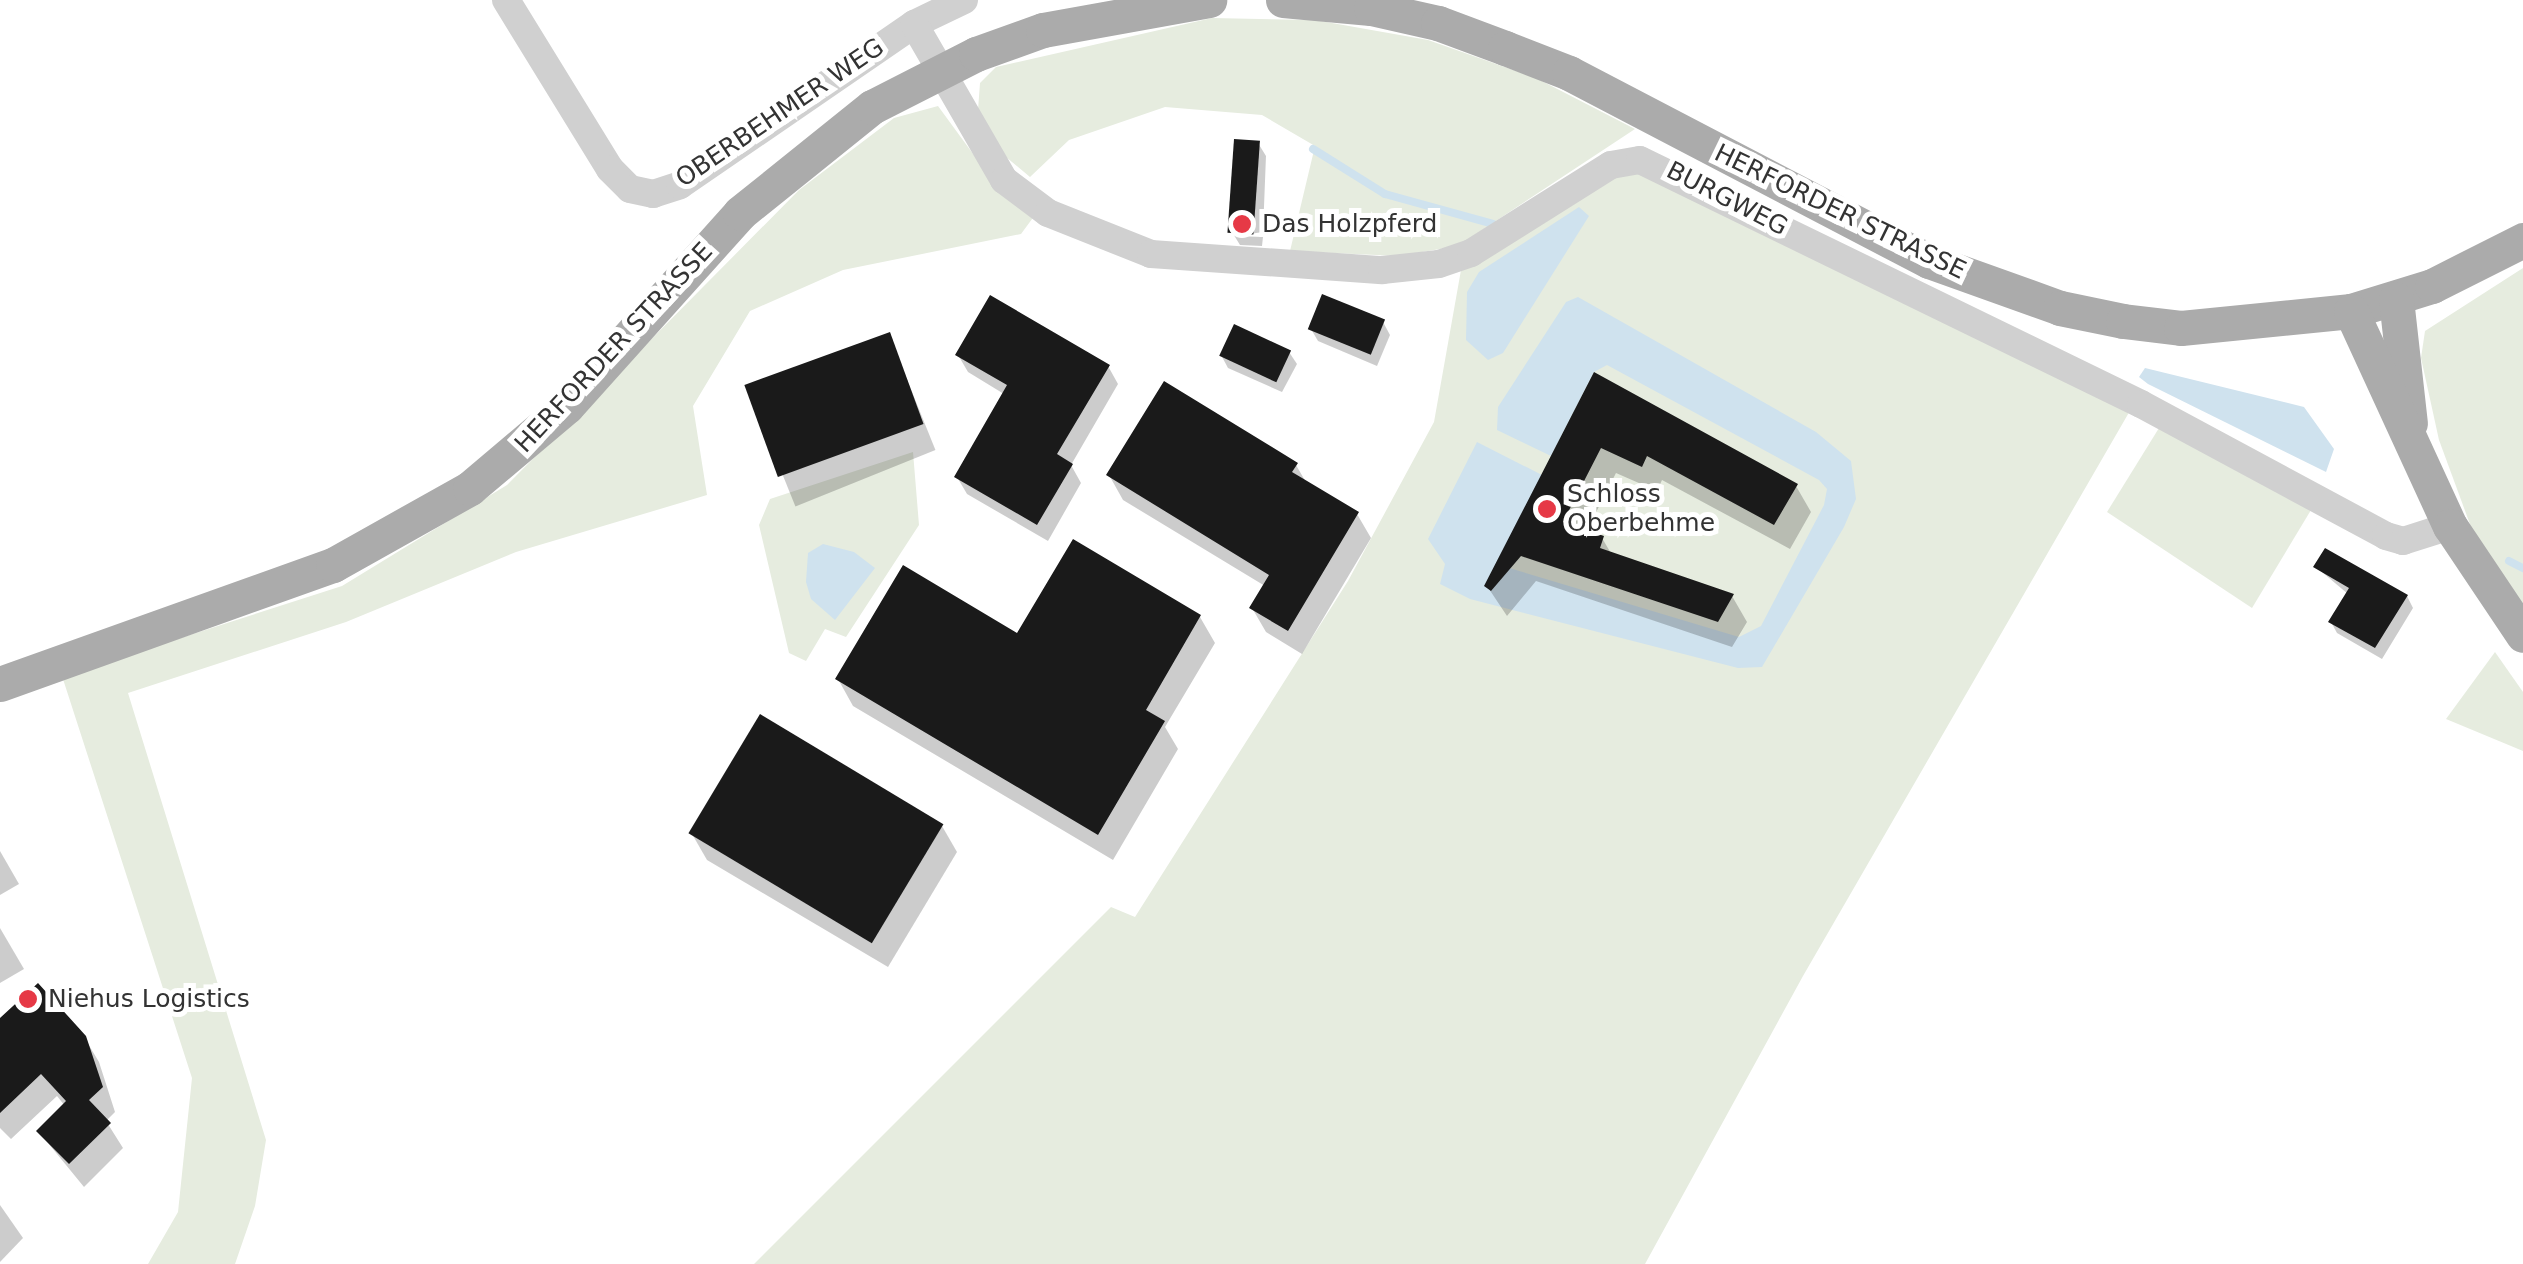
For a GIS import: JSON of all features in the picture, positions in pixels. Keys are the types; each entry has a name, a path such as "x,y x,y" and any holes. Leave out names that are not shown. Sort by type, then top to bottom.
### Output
{"main road":[{"name":"HERFORDER STRASSE","path":"0,684 333,565 470,488 568,406 740,213 807,153 872,107 940,71 1062,26 1210,0"},
{"name":"HERFORDER STRASSE","path":"1283,0 1371,8 1506,48 1569,74 1929,261 2060,308 2180,328 2351,311 2396,299 2471,270 2523,240"},
{"path":"2396,299 2415,453"},
{"path":"2351,311 2415,453 2440,530 2523,635"}],"street":[{"name":"OBERBEHMER WEG","path":"506,0 610,170 630,189 653,194 680,185 914,24"},
{"path":"914,24 964,0"},
{"name":"BURGWEG","path":"914,24 1004,180 1048,213 1151,254 1382,270 1439,264 1471,253 1611,165 1659,164 2141,404 2386,536 2404,541 2440,530"}],"shaded area":[{"path":"1212,18 1315,20 1428,40 1536,78 1635,129 1458,246 1398,256 1290,251 1315,146 1262,115 1165,107 1069,140 1030,177 1006,157 978,110 980,83 996,67"},
{"path":"938,106 998,188 1035,215 1021,234 843,270 750,311 693,406 707,495 516,552 346,622 128,693 266,1140 255,1206 235,1264 148,1264 178,1212 192,1078 62,676 342,586 507,485 799,190 894,118"},
{"path":"1641,168 2131,409 1803,976 1645,1264 754,1264 1111,907 1135,917 1348,581 1434,422 1461,270 1594,183"},
{"path":"2523,268 2523,615 2478,546 2439,440 2421,358 2425,331"},
{"path":"2159,428 2311,510 2252,608 2107,512"},
{"path":"913,452 919,525 846,637 825,629 806,661 789,653 759,525 770,499"},
{"path":"2495,652 2523,692 2523,751 2446,719"}],"water":[{"path":"1579,207 1589,216 1503,353 1488,360 1466,340 1467,292 1479,272"},
{"path":"1578,297 1816,432 1851,461 1856,499 1844,527 1762,667 1738,668 1470,599 1440,584 1445,564 1428,539 1477,442 1542,475 1496,564 1739,637 1761,626 1824,505 1827,489 1819,480 1607,365 1594,372 1551,456 1497,430 1498,407 1566,302"},
{"path":"2145,368 2304,407 2334,449 2326,472 2148,384 2139,377"},
{"path":"823,544 854,552 875,568 835,620 811,599 806,582 808,553"}],"building":[{"path":"1234,139 1260,141 1253,235 1227,233"},
{"path":"1322,294 1385,319 1371,355 1308,329"},
{"path":"990,295 1110,365 1057,454 1073,464 1037,525 954,477 1007,385 955,355"},
{"path":"1234,324 1291,351 1276,382 1219,356"},
{"path":"890,332 924,424 778,477 744,385"},
{"name":"Schloss Oberbehme","path":"1594,372 1798,484 1774,525 1647,456 1642,467 1601,448 1563,522 1604,536 1600,548 1734,594 1718,622 1521,556 1491,591 1484,586"},
{"path":"1164,381 1298,463 1292,472 1359,512 1288,631 1249,608 1269,575 1106,475"},
{"path":"1073,539 1201,615 1146,710 1165,721 1098,835 835,679 903,565 1017,633"},
{"path":"2325,548 2408,595 2375,648 2328,622 2349,588 2313,567"},
{"path":"760,714 943,824 872,943 688,833"},
{"path":"38,983 86,1036 103,1087 89,1100 111,1123 69,1164 36,1131 66,1101 41,1074 0,1113 0,1018"}],"waterway":[{"path":"1313,149 1385,194 1493,224"},
{"path":"2509,561 2523,568"}],"place":[{"name":"Das Holzpferd","path":"1242,224"},
{"name":"Schloss Oberbehme","path":"1547,509"},
{"name":"Niehus Logistics","path":"28,999"}]}
